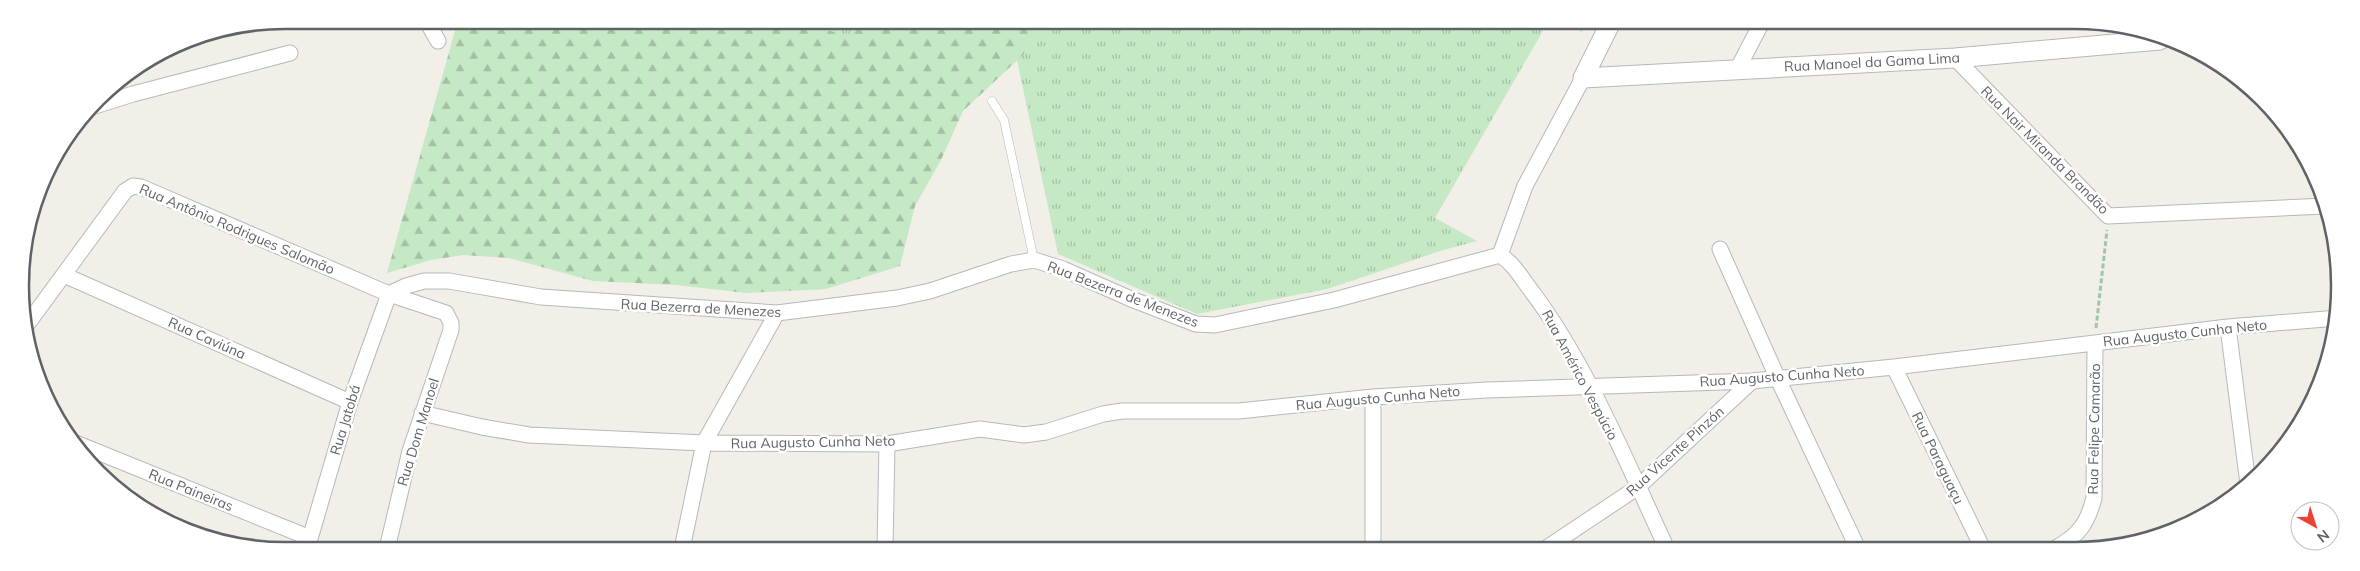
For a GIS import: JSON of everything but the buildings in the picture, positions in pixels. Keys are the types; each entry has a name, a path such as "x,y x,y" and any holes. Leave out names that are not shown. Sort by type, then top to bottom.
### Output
{"street":[{"path":"431,29 438,41"},
{"path":"1500,255 1525,186 1608,29"},
{"path":"1737,70 1758,29"},
{"name":"Rua Manoel da Gama Lima","path":"1583,78 1955,58 2153,41"},
{"path":"105,103 290,53"},
{"name":"Rua Nair Miranda Brandão","path":"1955,58 2108,216 2319,206"},
{"name":"Rua Antônio Rodrigues Salomão","path":"31,319 124,191 136,186 389,294 441,311 449,317"},
{"path":"1720,249 1778,379 1855,542"},
{"name":"Rua Bezerra de Menezes","path":"389,294 406,286 424,282 449,281 540,297 777,313 857,305 897,298 930,291 1012,264 1034,260 1063,269 1131,299 1196,324 1215,325 1334,300 1500,255"},
{"name":"Rua Américo Vespúcio","path":"1500,255 1508,260 1543,306 1590,386 1665,542"},
{"name":"Rua Caviúna","path":"64,275 350,402"},
{"name":"Rua Jatobá","path":"309,542 350,402 389,294"},
{"path":"683,542 704,443 777,313"},
{"name":"Rua Dom Manoel","path":"389,542 410,451 451,330 449,317"},
{"name":"Rua Augusto Cunha Neto","path":"422,413 482,427 529,435 704,443 887,444 980,429 1024,435 1046,432 1103,414 1122,411 1239,411 1373,397 1487,390 1752,381 1894,368 2228,327 2329,319"},
{"path":"2228,327 2247,476"},
{"name":"Rua Felipe Camarão","path":"2066,542 2087,522 2094,498 2095,343"},
{"name":"Rua Paraguaçu","path":"1894,368 1980,542"},
{"name":"Rua Vicente Pinzón","path":"1556,542 1638,487 1752,381"},
{"path":"1372,542 1373,397"},
{"path":"885,542 887,444"},
{"name":"Rua Paineiras","path":"87,448 303,542"}],"lane":[{"path":"992,101 1004,120 1034,260"}],"path":[{"name":"Rua Felipe Camarão","path":"2095,343 2108,216"}],"green space":[{"path":"455,29 823,29 849,36 852,29 1032,29 1024,54 963,111 941,160 915,206 900,266 826,289 746,293 676,285 593,281 509,258 463,255 431,260 387,273"},
{"path":"822,29 852,29 850,37"},
{"path":"1029,29 1544,29 1435,218 1477,241 1440,251 1327,289 1197,314 1058,254 1017,60"}]}
